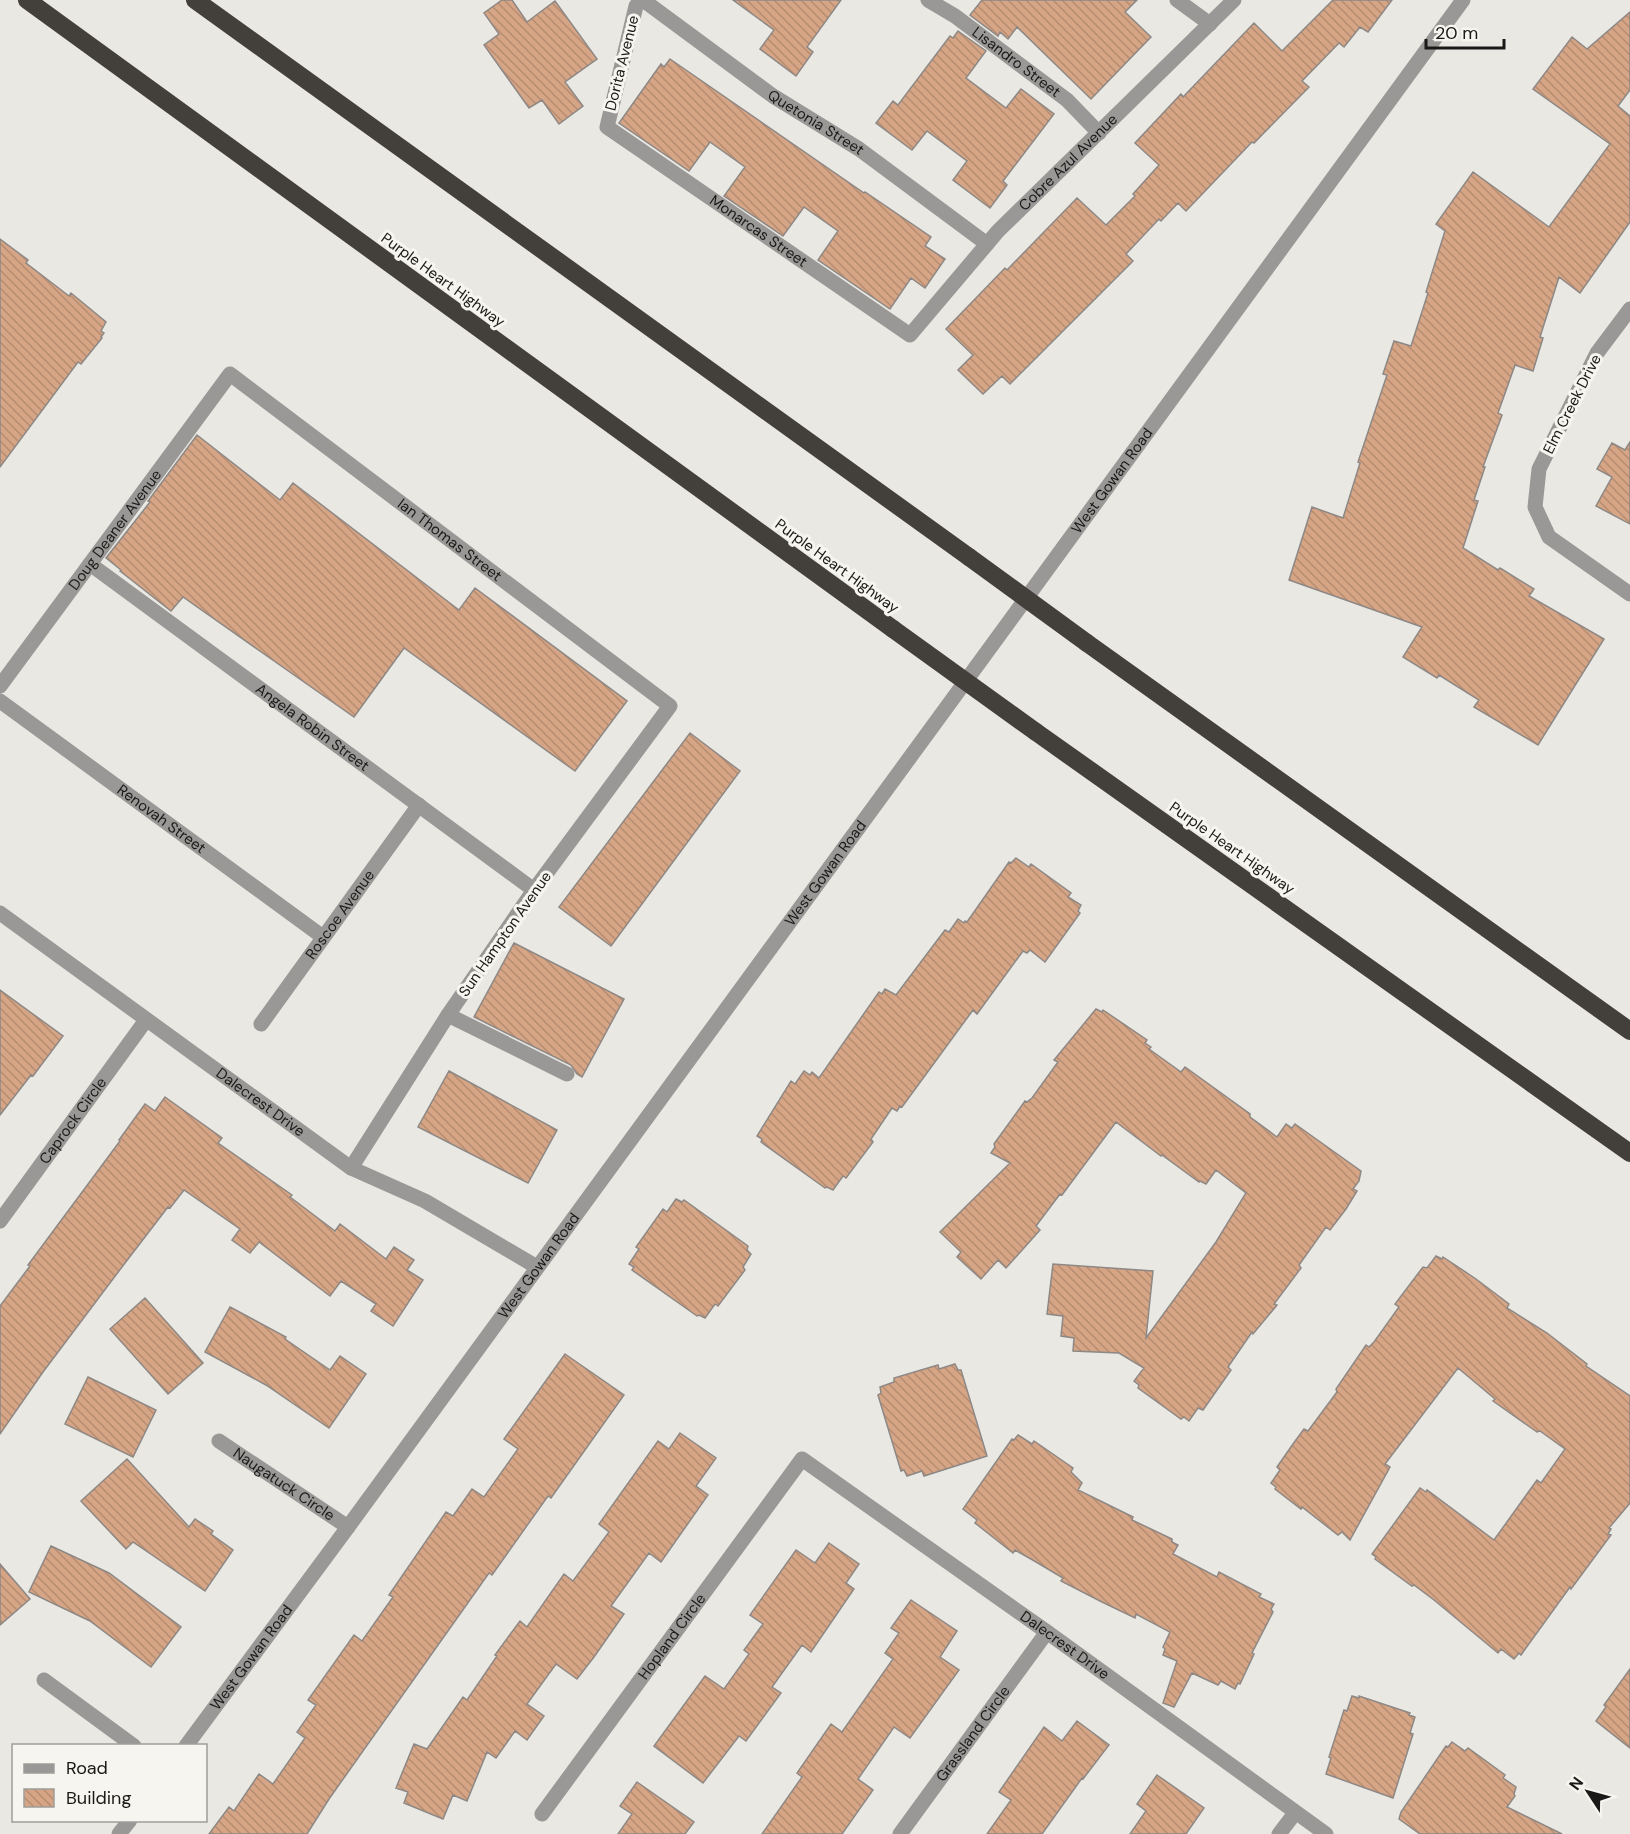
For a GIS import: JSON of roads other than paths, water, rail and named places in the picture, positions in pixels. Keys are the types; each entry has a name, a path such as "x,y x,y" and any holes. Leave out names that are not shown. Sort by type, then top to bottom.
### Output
{"highway":[{"name":"Purple Heart Highway","path":"27,0 1036,732 1630,1153"},
{"path":"195,0 1630,1031"}],"street":[{"name":"Dorita Avenue","path":"607,127 636,6 642,0"},
{"name":"Quetonia Street","path":"642,0 773,96 859,149 987,244"},
{"name":"Lisandro Street","path":"928,0 955,16 1067,100 1099,133"},
{"path":"1177,0 1210,24"},
{"name":"Cobre Azul Avenue","path":"910,335 987,244 1234,0"},
{"name":"West Gowan Road","path":"187,1744 1463,0"},
{"name":"Monarcas Street","path":"607,127 910,335"},
{"name":"Elm Creek Drive","path":"1630,309 1597,353 1539,469 1535,507 1549,537 1630,594"},
{"name":"Doug Deaner Avenue","path":"0,686 230,374"},
{"name":"Ian Thomas Street","path":"230,374 669,706"},
{"name":"Angela Robin Street","path":"90,564 534,890"},
{"name":"Renovah Street","path":"0,701 323,937"},
{"name":"Sun Hampton Avenue","path":"351,1168 448,1015 534,890 669,706"},
{"name":"Roscoe Avenue","path":"261,1024 419,805"},
{"name":"Dalecrest Drive","path":"0,913 351,1168 425,1201 537,1267"},
{"path":"448,1015 567,1074"},
{"name":"Caprock Circle","path":"0,1221 146,1020"},
{"name":"Naugatuck Circle","path":"219,1441 348,1527"},
{"name":"Dalecrest Drive","path":"802,1459 1047,1632 1326,1834"},
{"name":"Hopland Circle","path":"542,1814 802,1459"},
{"name":"Grassland Circle","path":"900,1834 1047,1632"},
{"path":"44,1680 131,1744"},
{"path":"1279,1834 1295,1813"},
{"path":"119,1834 129,1822"}]}
